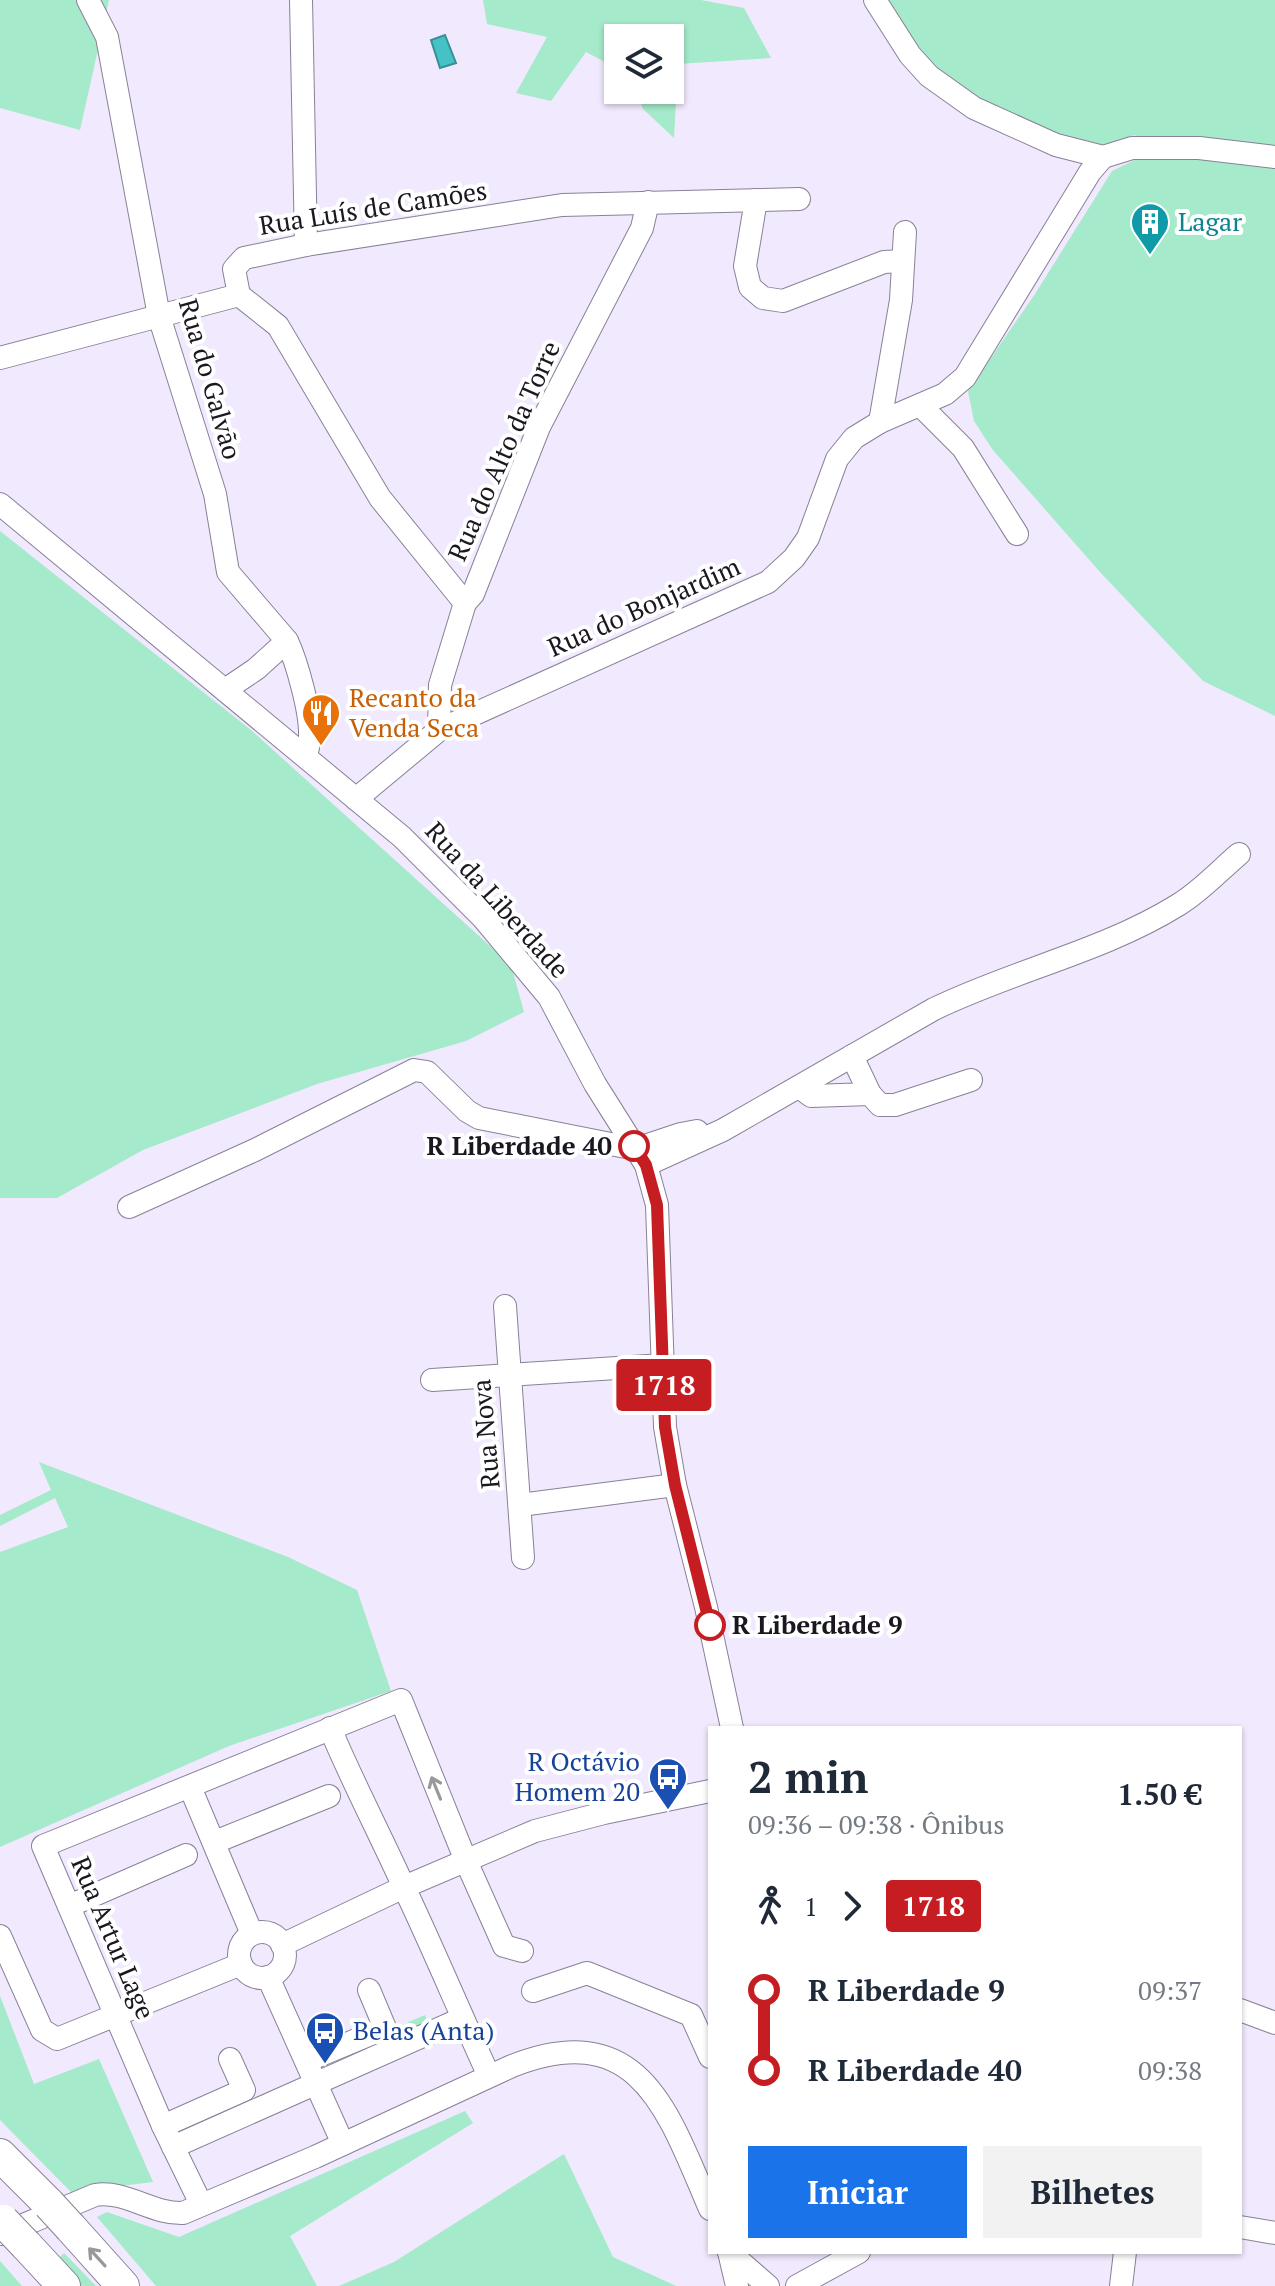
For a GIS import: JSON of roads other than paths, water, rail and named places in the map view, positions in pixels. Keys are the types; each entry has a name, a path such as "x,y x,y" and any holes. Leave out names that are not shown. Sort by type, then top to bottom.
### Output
{"highway":[{"path":"0,2155 123,2286"},
{"path":"12,2234 55,2286"},
{"path":"12,2234 64,2286"}],"street":[{"name":"Rua do Galvão","path":"88,0 107,37 159,316 215,494 228,572 287,641 301,686 310,736 306,756"},
{"path":"301,0 306,245"},
{"path":"875,0 910,55 929,76 974,108 1056,145 1103,157 1132,148 1199,148 1275,157"},
{"name":"Rua do Bonjardim","path":"356,799 439,730 768,582 794,558 808,538 837,459 854,438 880,422 945,394 965,377 1090,172 1103,157"},
{"name":"Rua Luís de Camões","path":"239,295 234,269 244,258 306,245 562,205 799,199"},
{"path":"756,200 745,266 750,287 763,298 783,301 884,262 903,261"},
{"name":"Rua do Alto da Torre","path":"439,730 440,685 465,603 473,594 539,427 642,228 648,202"},
{"path":"880,422 901,300 905,232"},
{"path":"0,358 239,295 278,326 380,498 465,603"},
{"path":"920,405 963,448 1017,534"},
{"name":"Rua da Liberdade","path":"0,504 402,837 483,918 549,997 595,1084 641,1157 659,1223 665,1427 675,1485 732,1726"},
{"path":"225,690 256,669 287,641"},
{"path":"129,1207 255,1150 414,1070 427,1072 467,1111 479,1118 641,1157 681,1134 730,1126 960,997 1090,948 1145,923 1194,894 1239,854"},
{"path":"852,1056 870,1094 880,1105 895,1105 971,1080"},
{"path":"799,1087 811,1096 870,1094"},
{"name":"Rua Nova","path":"505,1306 523,1558"},
{"path":"432,1380 663,1365"},
{"path":"520,1505 675,1485"},
{"name":"Rua Artur Lage","path":"201,2204 163,2126 43,1846 401,1700 466,1861"},
{"path":"330,1728 489,2076"},
{"path":"190,1787 252,1934"},
{"path":"282,1945 404,1887 535,1831 708,1791"},
{"path":"215,1842 329,1796"},
{"path":"69,1906 186,1855"},
{"path":"466,1861 504,1946 522,1951"},
{"path":"269,1932 282,1945 283,1965 268,1977 252,1975 241,1964 240,1948 252,1934 269,1932"},
{"path":"0,1936 42,2030 57,2039 241,1964"},
{"path":"533,1991 587,1973 691,2015 708,2053"},
{"path":"268,1977 343,2144"},
{"path":"306,2061 385,2028 369,1990"},
{"path":"1242,2011 1275,2023"},
{"path":"173,2147 461,2019"},
{"path":"12,2234 104,2194 117,2195 172,2213 183,2213 343,2144 489,2076 543,2054 570,2052 597,2054 624,2066 645,2082 662,2104 708,2205"},
{"path":"163,2126 244,2090 230,2059"},
{"path":"1242,2227 1275,2233"},
{"path":"729,2254 737,2286"},
{"path":"731,2254 768,2286"},
{"path":"797,2286 855,2254"},
{"path":"1121,2286 1125,2254"}],"place":[{"name":"Lagar","path":"1150,256"},
{"name":"Recanto da Venda Seca","path":"321,747"},
{"name":"R Liberdade 40","path":"634,1146"},
{"name":"R Liberdade 9","path":"710,1625"},
{"name":"R Octávio Homem 20","path":"668,1811"},
{"name":"Belas (Anta)","path":"325,2065"}]}
